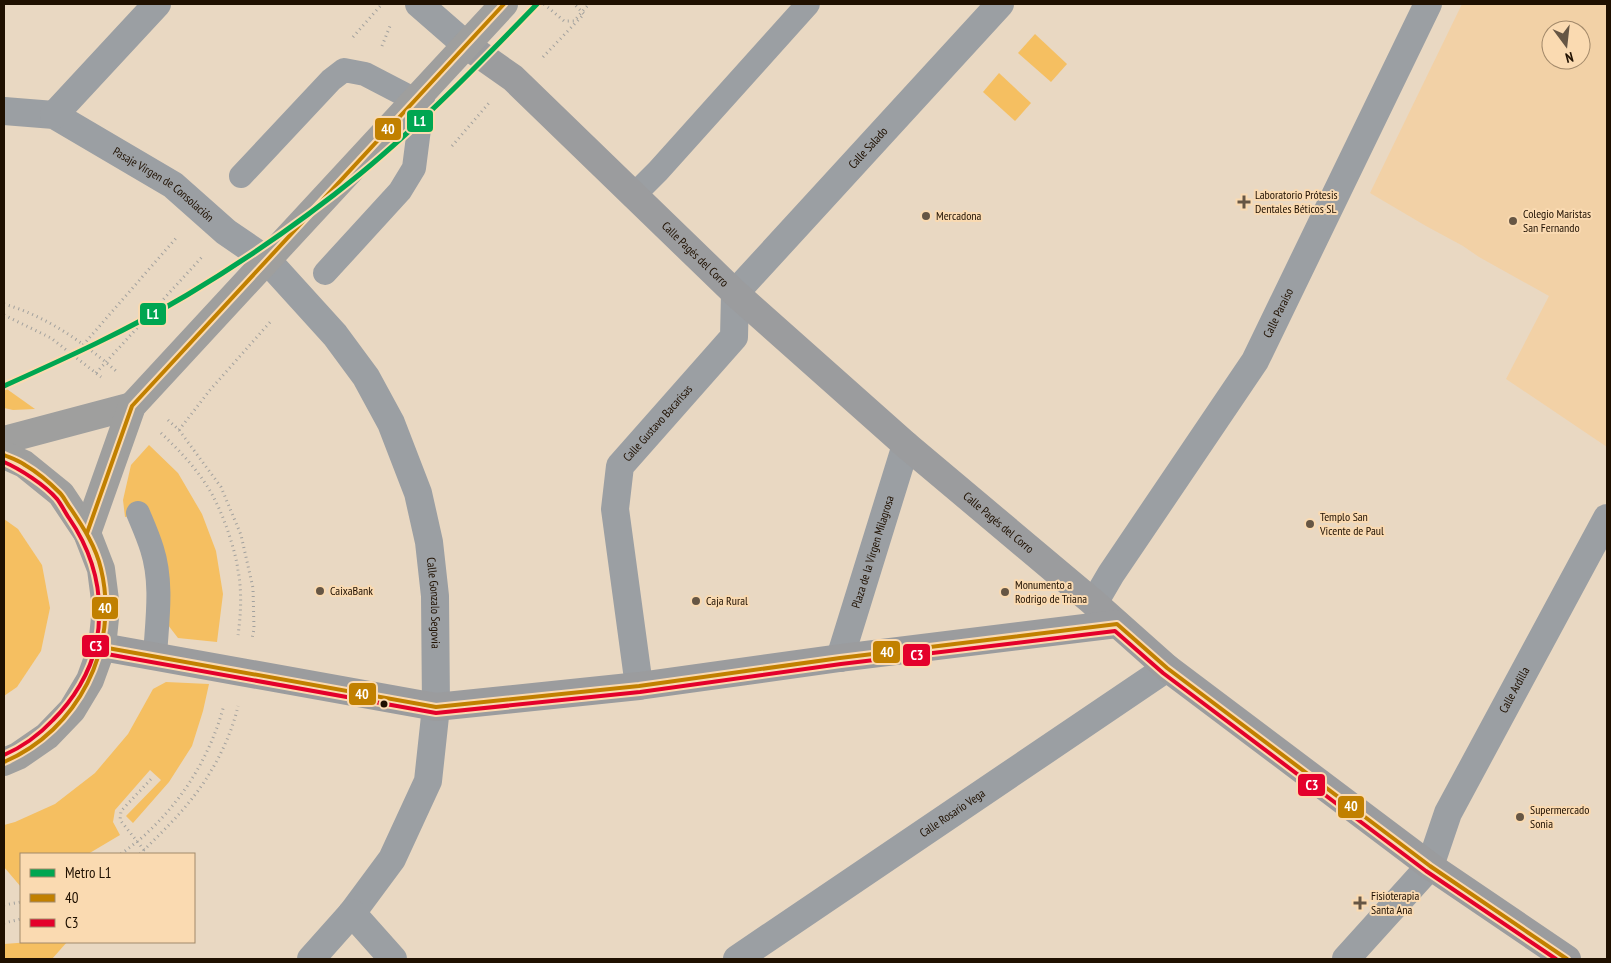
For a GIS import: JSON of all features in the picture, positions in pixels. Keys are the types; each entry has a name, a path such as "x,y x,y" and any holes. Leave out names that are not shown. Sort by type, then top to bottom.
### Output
{"main road":[{"path":"88,533 132,406 504,4"},
{"name":"Calle Pagés del Corro","path":"466,45 513,78 735,293 906,446 1094,603 1167,668 1430,866 1567,959"},
{"path":"4,440 132,406"},
{"path":"4,455 24,464 60,494 88,533 101,569 106,608 102,647 90,680 72,710 47,736 18,756 4,762"},
{"path":"102,647 436,706 639,686 840,658 1117,624"}],"street":[{"path":"54,115 157,4"},
{"path":"419,4 466,45"},
{"name":"Calle Salado","path":"735,293 1000,4"},
{"name":"Calle Paraíso","path":"1094,603 1111,574 1255,361 1428,4"},
{"name":"Pasaje Virgen de Consolación","path":"4,111 54,115 173,186 226,232 267,260"},
{"name":"Calle Gonzalo Segovia","path":"267,260 335,335 366,377 391,423 418,493 429,542 435,596 436,706 428,781 392,859 352,913 311,959"},
{"name":"Calle Gustavo Bacarisas","path":"639,686 615,508 620,466 734,337 735,293"},
{"name":"Plaza de la Virgen Milagrosa","path":"840,658 906,446"},
{"name":"Calle Ardilla","path":"1430,866 1448,813 1607,518"},
{"name":"Calle Rosario Vega","path":"737,959 1167,668"},
{"path":"1346,959 1430,866"},
{"path":"352,913 393,959"}],"lane":[{"path":"634,195 808,4"},
{"path":"241,176 331,80 344,70 365,74 420,95 414,168 400,191 325,273"},
{"path":"138,512 152,550 157,575 159,600 155,656"}],"path":[{"path":"544,4 564,21 574,21 589,4"},
{"path":"538,62 584,14 574,4"},
{"path":"82,345 181,232"},
{"path":"4,314 51,338 96,373 203,256"},
{"path":"4,304 24,310"},
{"path":"179,430 210,390 272,319"},
{"path":"144,850 120,820 121,812 153,777"},
{"path":"4,905 20,902"},
{"path":"4,923 20,919"}],"shaded area":[{"name":"Colegio Maristas San Fernando","path":"1462,4 1607,4 1607,447 1506,379 1549,296 1370,193"},
{"path":"1035,34 1067,64 1051,82 1018,53"},
{"path":"999,73 1031,103 1015,121 983,92"},
{"path":"4,387 35,409 13,410 4,408"},
{"path":"149,445 178,473 202,514 216,551 223,594 217,642 178,638 168,625 132,516 125,517 123,500 131,465"},
{"path":"4,519 18,529 42,565 50,608 41,651 17,687 4,696"},
{"path":"166,682 209,684 192,746 169,782 133,823 126,816 161,780 150,770 115,810 113,822 120,835 90,853 20,853 20,886 4,867 4,825 55,804 95,773 128,734 153,689"},
{"path":"66,943 52,959 4,959 4,944"}],"metro line":[{"name":"L1","path":"4,386 97,343 165,308 232,267 297,223 360,174 406,134 473,70 537,4"}],"transit line":[{"name":"40","path":"87,533 132,406 504,4"},
{"name":"40","path":"4,455 34,471 63,496 96,553 101,569 105,599 104,628 98,656 87,683 72,708 53,729 30,748 4,762"},
{"name":"C3","path":"4,462 39,483 60,503 78,532 91,563 96,578 99,611 96,645 90,666 80,686 42,731 4,755"},
{"name":"40","path":"102,647 436,707 639,686 840,658 1117,624 1167,668 1430,866 1567,959"},
{"name":"C3","path":"101,653 436,713 640,692 841,664 1115,631 1163,673 1426,871 1556,959"}],"place":[{"name":"Laboratorio Prótesis Dentales Béticos SL","path":"1244,202"},
{"name":"Mercadona","path":"926,216"},
{"name":"Colegio Maristas San Fernando","path":"1513,221"},
{"name":"Templo San Vicente de Paul","path":"1310,524"},
{"name":"CaixaBank","path":"320,591"},
{"name":"Monumento a Rodrigo de Triana","path":"1005,592"},
{"name":"Caja Rural","path":"696,601"},
{"name":"Supermercado Sonia","path":"1520,817"},
{"name":"Fisioterapia Santa Ana","path":"1360,903"}]}
